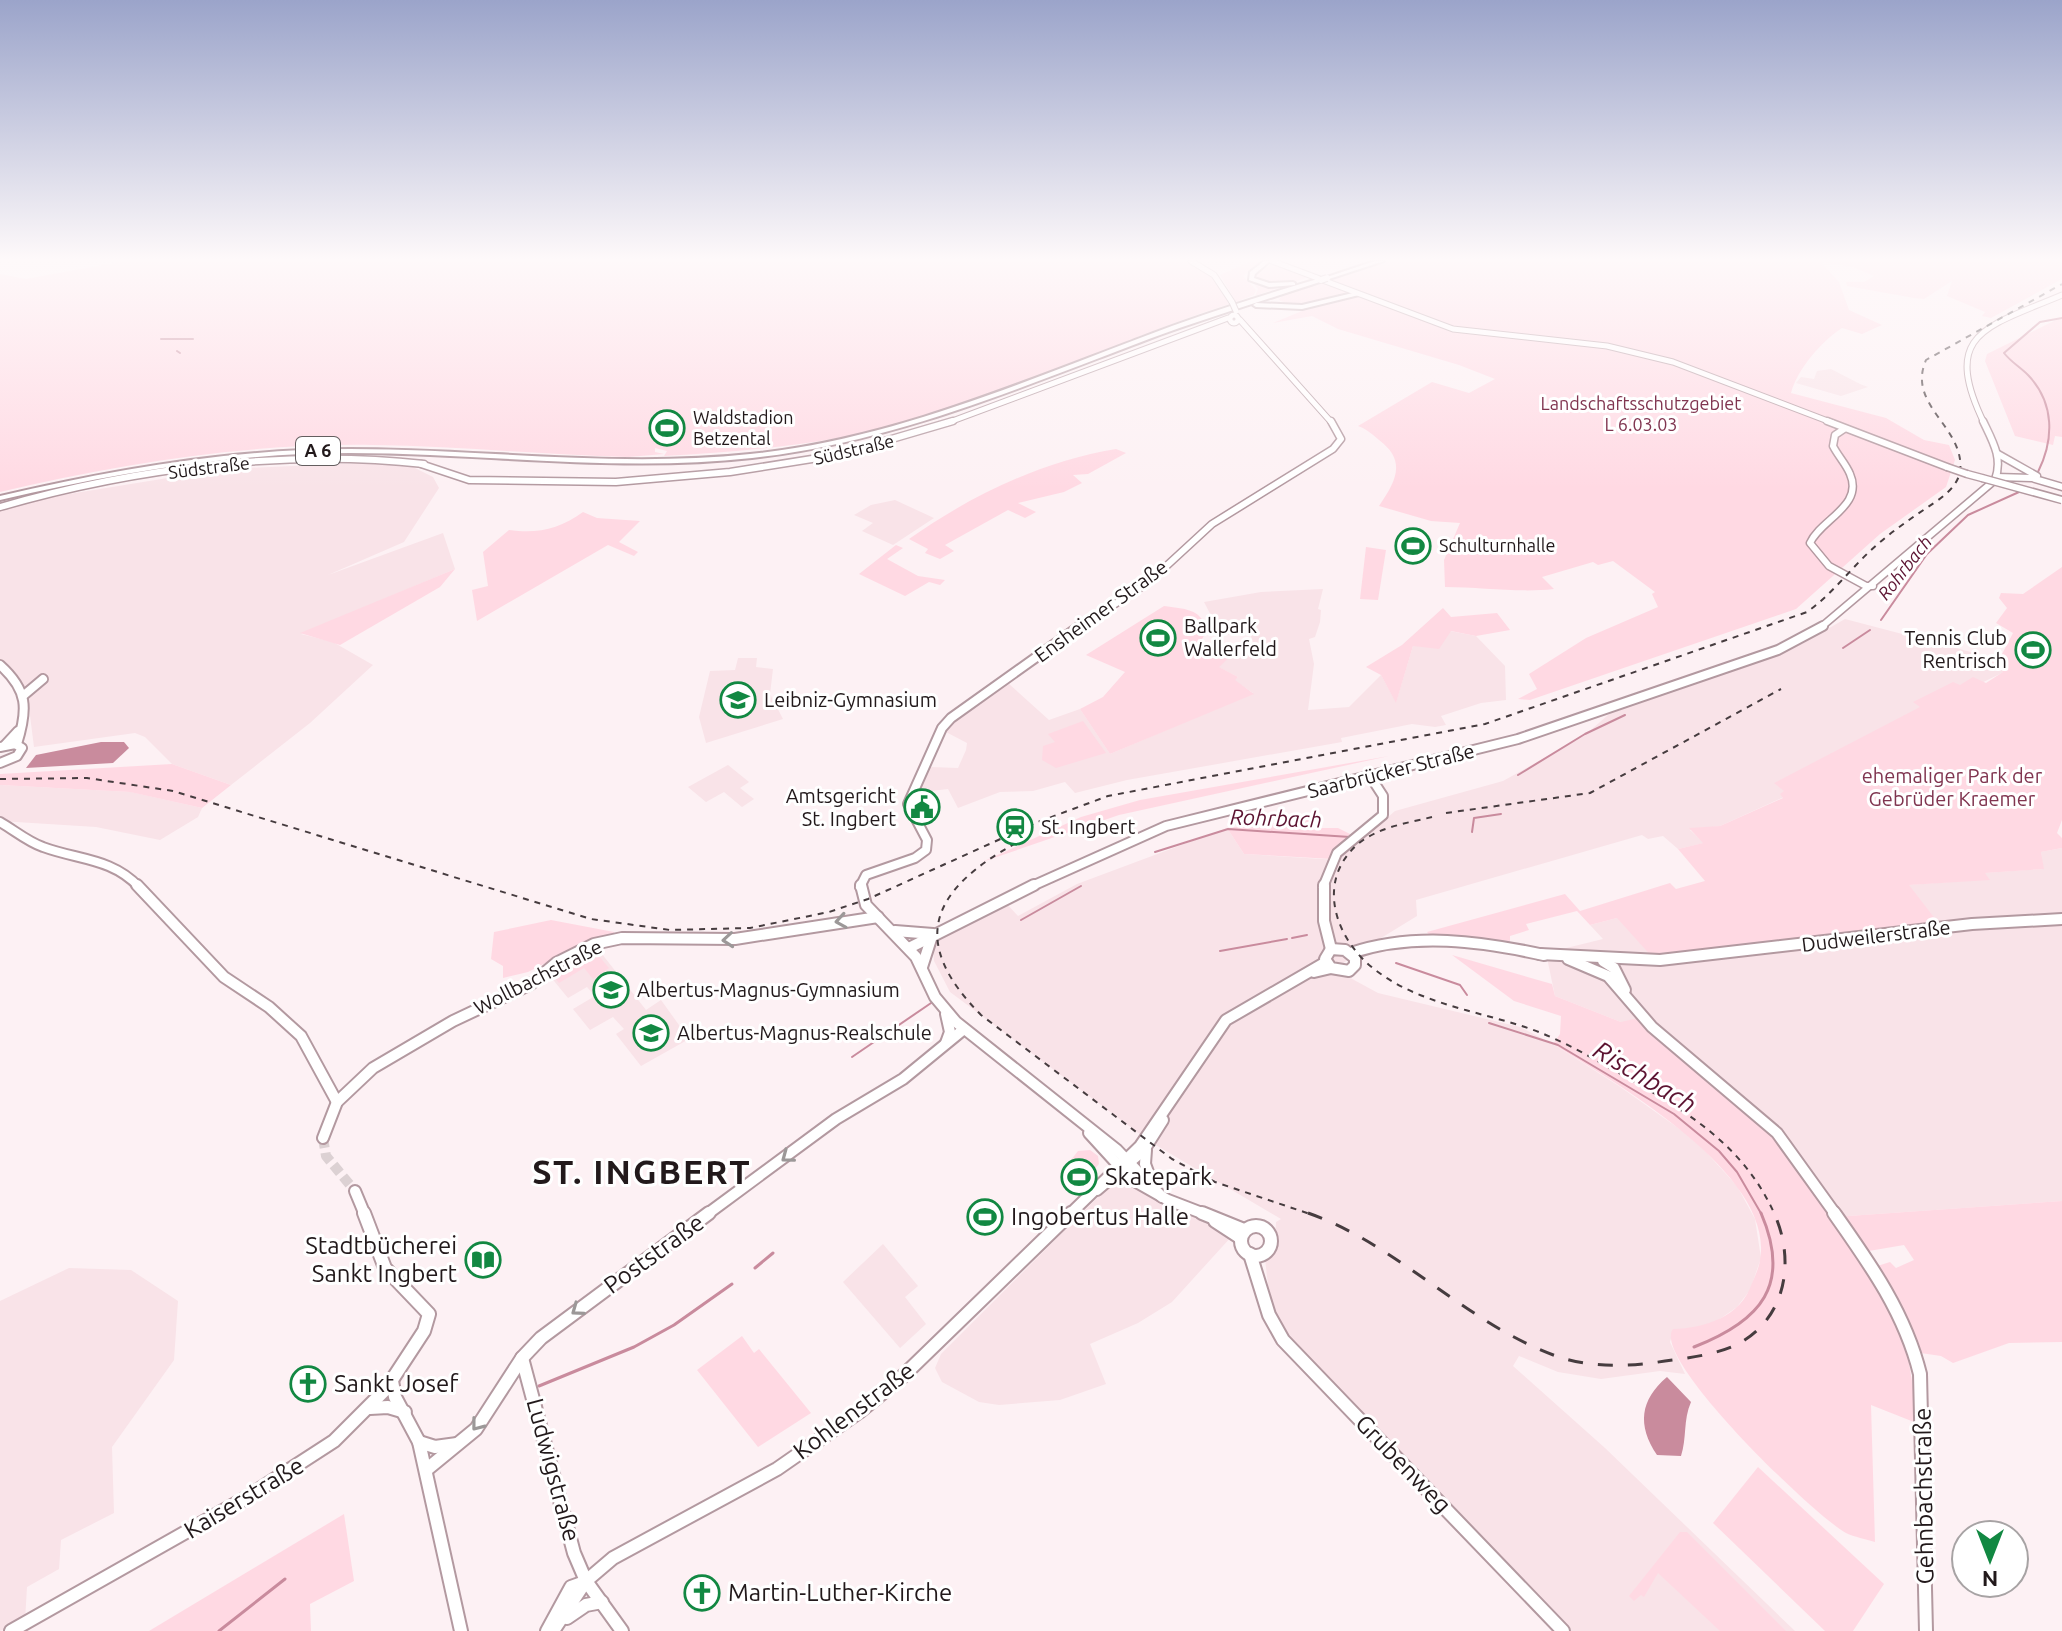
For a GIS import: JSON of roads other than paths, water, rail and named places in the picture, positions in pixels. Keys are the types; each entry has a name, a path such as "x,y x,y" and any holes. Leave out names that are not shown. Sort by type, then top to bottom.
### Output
{"highway":[{"name":"A 6","path":"663,460 797,446 905,424 999,394 1141,337"},
{"name":"A 6","path":"0,496 137,469 287,453 386,451 663,460 777,452 908,427 1003,396 1150,337"}],"main road":[{"name":"Südstraße","path":"0,507 99,485 230,464 329,458 421,464 474,480 654,480 837,455 908,437 1175,337"},
{"name":"Ensheimer Straße","path":"878,917 860,897 863,877 915,858 928,845 908,804 946,723 1098,613 1149,582 1212,524 1333,449 1341,439 1338,430 1258,337"},
{"path":"1522,337 1584,343 1644,354 1967,474 2062,500"},
{"path":"1980,337 1965,356 1965,377 1998,454 1996,477 2040,479"},
{"path":"1827,422 1837,433"},
{"path":"1837,433 1844,429"},
{"path":"1837,433 1834,450 1851,476 1853,493 1845,506 1815,531 1810,543 1823,561 1869,585"},
{"path":"1998,454 2040,479 2062,487"},
{"name":"Saarbrücker Straße","path":"934,935 1147,833 1491,746 1611,709 1765,655 1830,622 1996,477"},
{"path":"0,668 20,685 24,695 27,721 17,744"},
{"path":"0,668 17,690 23,714 16,734 3,746"},
{"path":"20,685 43,679 24,695"},
{"path":"0,763 21,752 22,746 3,746"},
{"path":"1353,956 1335,949 1329,935 1322,895 1329,865 1343,847 1377,821 1384,810 1383,796 1370,776"},
{"path":"0,822 41,847 120,869 224,977 269,1007 301,1036 316,1058 328,1091 337,1102"},
{"path":"878,917 909,948 922,968 928,985 964,1029 1068,1111 1123,1161 1131,1179 1242,1234 1255,1255"},
{"name":"Wollbachstraße","path":"323,1138 337,1102 373,1068 453,1021 531,984 556,963 602,941 635,937 714,941 878,917"},
{"name":"Dudweilerstraße","path":"1123,1161 1158,1134 1164,1115 1226,1020 1329,965 1349,971 1355,965 1353,956 1379,947 1453,942 1601,960 1664,960 1972,924 2062,919"},
{"path":"891,930 934,935"},
{"path":"909,948 934,935"},
{"path":"922,968 924,952 934,935"},
{"path":"1329,965 1326,954 1335,949"},
{"name":"Dudweilerstraße","path":"1540,954 1616,971 1690,958"},
{"path":"1601,960 1616,971"},
{"name":"Dudweilerstraße","path":"1616,971 1664,960"},
{"name":"Gehnbachstraße","path":"1616,971 1635,1008 1659,1034 1760,1116 1787,1146 1869,1259 1898,1310 1918,1362 1923,1407 1920,1485 1926,1631"},
{"path":"942,1005 950,1027 946,1044"},
{"name":"Poststraße","path":"426,1470 482,1421 522,1358 572,1313 850,1111 894,1085 964,1029"},
{"path":"1143,1147 1149,1179 1162,1197"},
{"name":"Kohlenstraße","path":"553,1629 571,1587 586,1581 613,1558 777,1469 859,1412 910,1371 1123,1161"},
{"name":"Kaiserstraße","path":"11,1631 304,1462 370,1408 392,1381 424,1331 429,1314 394,1280 381,1261 368,1217 355,1191"},
{"name":"Grubenweg","path":"1242,1234 1257,1226 1269,1235 1271,1248 1255,1255 1260,1286 1272,1324 1292,1351 1563,1631"},
{"name":"Ludwigstraße","path":"522,1358 571,1543 586,1581 622,1631"},
{"path":"392,1381 395,1397 419,1442 461,1631"},
{"path":"370,1408 396,1408 406,1413"},
{"path":"419,1442 435,1447 458,1444"},
{"path":"553,1629 586,1605 602,1602"}],"waterway":[{"name":"Rohrbach","path":"2022,337 2004,353 2037,386 2047,410 2049,435 2038,472"},
{"path":"161,339 193,339"},
{"name":"Rohrbach","path":"1881,620 1927,554 1968,515 2019,492"},
{"name":"Rohrbach","path":"1843,648 1870,630"},
{"name":"Rohrbach","path":"1518,775 1585,734 1625,715"},
{"name":"Rohrbach","path":"1472,832 1474,818 1501,814"},
{"name":"Rohrbach","path":"1155,852 1228,829 1350,837"},
{"name":"Rohrbach","path":"1021,920 1081,886"},
{"path":"1292,938 1307,935"},
{"path":"1220,951 1287,939"},
{"name":"Rischbach","path":"1396,963 1460,985 1467,995"},
{"name":"Rohrbach","path":"852,1057 934,1001"},
{"name":"Rischbach","path":"1489,1023 1558,1045 1674,1114 1719,1151 1737,1172 1761,1214"},
{"name":"Rischbach","path":"1694,1347 1737,1325 1753,1312 1764,1297 1771,1280 1773,1261 1770,1238 1761,1214"},
{"path":"755,1268 773,1253"},
{"path":"539,1386 634,1347 674,1325 732,1284"},
{"name":"Rohrbach","path":"219,1631 285,1579"}],"tunnel":[{"path":"323,1138 326,1156 355,1191"}],"railway":[{"path":"0,779 87,778 173,791 591,919 670,930 750,928 829,912 868,899 1038,822 1108,796 1485,724 1807,612 1897,528 1943,497 1958,478 1959,456 1954,442 1930,404 1922,376 1926,360 1967,337"},
{"path":"1446,813 1590,793 1781,689"},
{"path":"1432,817 1375,833 1358,844 1345,859 1334,893 1336,911 1351,945 1363,959 1394,983 1449,1005 1525,1027 1561,1042 1665,1100 1709,1130 1728,1148 1746,1167 1774,1213"},
{"path":"1016,843 964,879 948,899 939,919 938,940 944,964 958,988 981,1015 1172,1159 1215,1182 1312,1215"},
{"path":"1312,1215 1372,1244 1523,1342 1569,1360 1623,1365 1710,1354 1736,1345 1766,1321 1776,1305 1785,1269 1781,1231 1774,1213"}],"place":[{"name":"Waldstadion Betzental","path":"667,428"},
{"name":"Schulturnhalle","path":"1413,546"},
{"name":"Ballpark Wallerfeld","path":"1158,638"},
{"name":"Tennis Club Rentrisch","path":"2033,650"},
{"name":"Leibniz-Gymnasium","path":"738,700"},
{"name":"Amtsgericht St. Ingbert","path":"922,807"},
{"name":"St. Ingbert","path":"1015,827"},
{"name":"Albertus-Magnus-Gymnasium","path":"611,990"},
{"name":"Albertus-Magnus-Realschule","path":"651,1033"},
{"name":"Skatepark","path":"1079,1177"},
{"name":"Ingobertus Halle","path":"985,1217"},
{"name":"Stadtbücherei Sankt Ingbert","path":"483,1260"},
{"name":"Sankt Josef","path":"308,1384"},
{"name":"Martin-Luther-Kirche","path":"702,1593"}],"district":[{"name":"ST. INGBERT","path":"642,1172"}],"park label":[{"name":"Landschaftsschutzgebiet L 6.03.03","path":"1641,414"},
{"name":"ehemaliger Park der Gebrüder Kraemer","path":"1952,788"}]}
